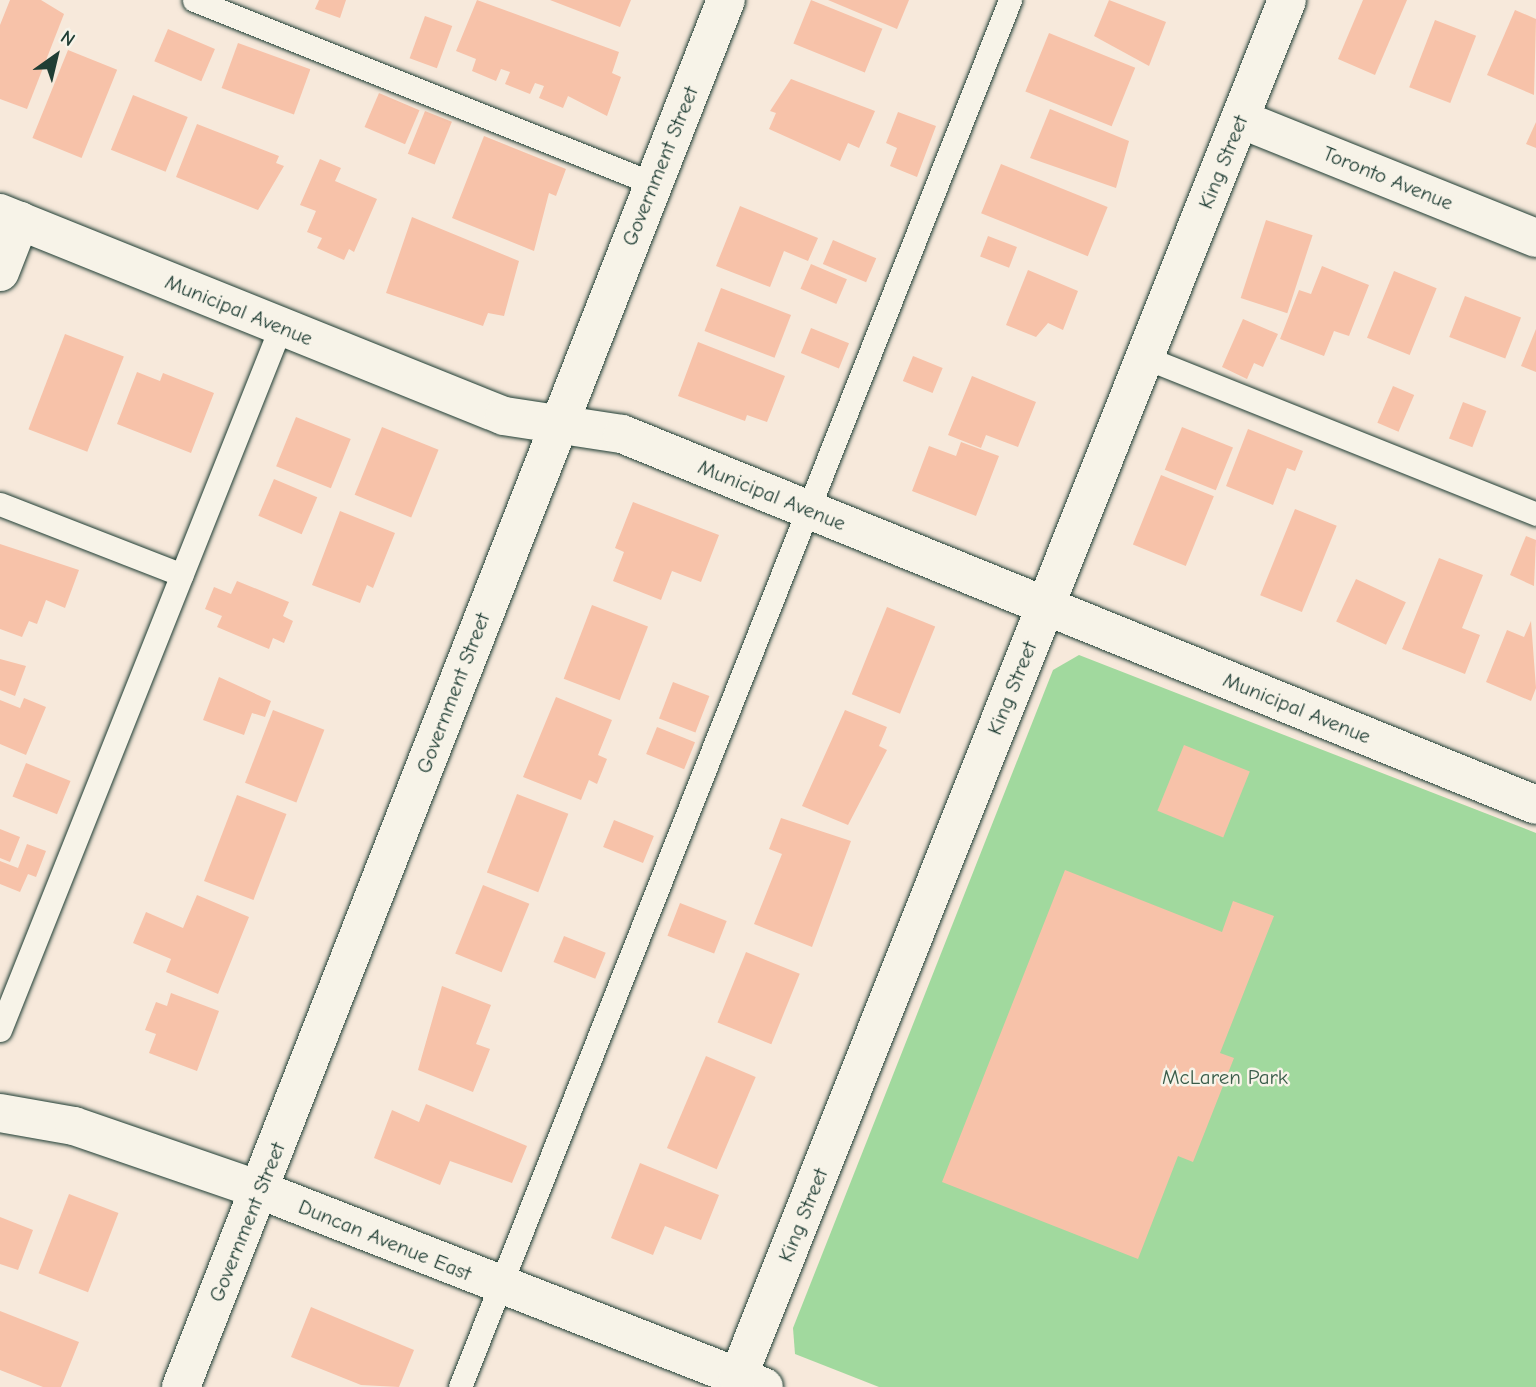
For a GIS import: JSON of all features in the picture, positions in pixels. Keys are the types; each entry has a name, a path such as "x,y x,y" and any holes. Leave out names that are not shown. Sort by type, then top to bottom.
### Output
{"street":[{"name":"Government Street","path":"181,1387 726,0"},
{"name":"King Street","path":"751,1382 1044,606 1287,0"},
{"name":"Toronto Avenue","path":"1240,119 1536,238"},
{"name":"Municipal Avenue","path":"10,217 503,416 622,434 1536,805"},
{"path":"0,272 10,217"},
{"name":"Duncan Avenue East","path":"0,1113 74,1126 260,1190 751,1382"}],"lane":[{"path":"194,0 653,184"},
{"path":"460,1387 1010,0"},
{"path":"0,1030 281,326"},
{"path":"1144,358 1536,514"},
{"path":"0,504 182,575"}],"green space":[{"name":"McLaren Park","path":"1079,655 1536,833 1536,1387 879,1387 795,1354 793,1328 1053,670"}],"building":[{"path":"10,0 41,0 64,14 27,109 0,99 0,25"},
{"path":"319,0 346,0 340,18 315,9"},
{"path":"477,0 619,52 612,73 621,77 607,116 568,96 563,108 539,98 544,86 535,83 530,94 505,84 510,72 501,69 496,81 472,71 476,59 456,51"},
{"path":"550,0 631,0 620,27"},
{"path":"811,0 882,29 865,72 793,44"},
{"path":"828,0 909,0 897,29"},
{"path":"1109,0 1166,22 1149,66 1094,36"},
{"path":"1363,0 1407,0 1375,75 1338,59"},
{"path":"1515,10 1536,19 1534,95 1487,75"},
{"path":"425,16 452,26 437,68 410,58"},
{"path":"1435,20 1476,36 1450,103 1409,87"},
{"path":"168,29 215,49 201,81 154,61"},
{"path":"1049,33 1135,68 1112,126 1025,91"},
{"path":"238,43 310,69 294,114 222,88"},
{"path":"68,50 117,70 82,158 32,138"},
{"path":"791,79 875,111 859,148 848,143 840,161 769,129 776,113 770,111"},
{"path":"379,93 420,110 405,144 365,127"},
{"path":"133,95 188,117 166,172 111,150"},
{"path":"1050,109 1129,141 1116,188 1030,158"},
{"path":"425,111 452,122 435,165 408,154"},
{"path":"898,112 936,126 917,177 890,166 897,148 886,143"},
{"path":"1536,122 1536,148 1526,144"},
{"path":"197,124 279,156 276,163 284,166 258,210 176,177"},
{"path":"484,136 566,169 556,196 549,193 534,251 452,218"},
{"path":"320,159 341,168 335,181 377,199 354,252 349,249 344,260 317,248 322,238 307,232 316,211 300,205"},
{"path":"1001,164 1108,207 1088,256 981,213"},
{"path":"740,206 818,238 808,261 784,251 770,287 716,266"},
{"path":"412,217 519,261 504,316 488,313 483,326 386,293"},
{"path":"1266,220 1313,235 1287,313 1241,298"},
{"path":"988,236 1017,247 1009,268 980,257"},
{"path":"833,240 876,258 866,282 823,264"},
{"path":"811,264 847,279 836,304 800,289"},
{"path":"1322,266 1369,285 1349,336 1334,331 1324,356 1280,339 1299,290 1311,294"},
{"path":"1028,270 1078,291 1063,330 1048,323 1036,337 1006,325"},
{"path":"1394,271 1437,288 1410,355 1367,338"},
{"path":"721,288 791,315 775,358 705,331"},
{"path":"1465,296 1521,318 1505,359 1449,337"},
{"path":"1243,319 1278,334 1263,367 1254,363 1247,379 1222,367"},
{"path":"811,328 849,343 839,368 801,353"},
{"path":"1536,329 1536,372 1521,366"},
{"path":"65,334 124,357 87,452 28,429"},
{"path":"698,342 785,376 767,422 747,415 745,421 678,396"},
{"path":"913,356 943,368 933,393 903,381"},
{"path":"137,372 160,381 163,373 214,393 191,453 117,424"},
{"path":"972,376 1036,402 1018,447 986,435 981,448 948,435"},
{"path":"1393,386 1414,395 1399,432 1377,423"},
{"path":"1463,402 1486,411 1472,447 1449,438"},
{"path":"296,417 351,439 331,488 276,466"},
{"path":"382,427 439,450 411,518 355,495"},
{"path":"1182,427 1233,448 1216,490 1165,470"},
{"path":"1248,429 1303,451 1295,471 1287,468 1273,505 1226,486"},
{"path":"961,442 999,456 976,516 912,491 929,446 956,456"},
{"path":"1161,475 1214,496 1186,566 1133,545"},
{"path":"274,479 317,497 302,534 258,516"},
{"path":"633,502 719,535 701,582 672,571 661,600 613,581 624,552 615,548"},
{"path":"1295,509 1337,526 1302,612 1260,595"},
{"path":"340,511 395,533 373,588 367,585 360,603 312,585"},
{"path":"1526,536 1536,540 1534,586 1510,575"},
{"path":"0,544 79,570 65,608 46,600 37,624 29,621 22,637 0,629"},
{"path":"1439,558 1483,575 1462,628 1480,635 1465,674 1402,649"},
{"path":"1356,579 1406,602 1386,645 1336,622"},
{"path":"237,581 289,602 283,616 293,621 284,643 273,638 269,649 217,627 222,616 205,609 214,587 231,594"},
{"path":"592,605 648,627 620,700 564,679"},
{"path":"887,607 935,626 900,714 852,694"},
{"path":"1531,621 1536,688 1531,701 1486,682 1507,630 1524,637"},
{"path":"0,659 26,666 15,696 0,690"},
{"path":"219,677 271,701 265,717 252,713 244,735 203,720"},
{"path":"673,682 709,696 695,732 659,718"},
{"path":"556,697 612,720 598,755 607,759 597,784 589,780 581,800 523,777"},
{"path":"24,698 46,707 26,755 0,744 0,700 20,708"},
{"path":"273,710 324,730 296,803 245,783"},
{"path":"845,710 887,727 879,746 887,750 848,825 802,806"},
{"path":"657,727 695,742 684,769 646,754"},
{"path":"1184,745 1250,772 1223,837 1157,811"},
{"path":"26,763 71,781 57,814 13,796"},
{"path":"517,794 568,814 538,892 487,872"},
{"path":"237,795 286,814 254,900 204,881"},
{"path":"781,818 851,841 812,947 754,924 782,854 769,849"},
{"path":"614,820 654,836 643,863 603,847"},
{"path":"0,829 20,837 10,862 0,858"},
{"path":"27,844 46,851 36,877 28,874 20,892 0,884 0,861 18,868"},
{"path":"1065,870 1222,932 1233,901 1274,916 1220,1053 1234,1058 1193,1162 1178,1156 1138,1259 942,1182"},
{"path":"483,885 529,904 502,972 455,954"},
{"path":"197,895 249,917 218,994 166,972 171,959 133,943 146,912 183,928"},
{"path":"680,903 727,921 714,954 667,936"},
{"path":"564,936 606,953 595,979 554,962"},
{"path":"746,952 800,974 771,1044 718,1022"},
{"path":"442,986 491,1005 476,1044 490,1049 473,1092 418,1070"},
{"path":"171,993 219,1011 197,1071 149,1053 156,1034 145,1030 156,1002 167,1006"},
{"path":"706,1056 756,1077 717,1169 667,1148"},
{"path":"426,1104 527,1146 512,1183 450,1161 440,1185 374,1158 392,1110 419,1122"},
{"path":"640,1163 719,1195 701,1240 665,1226 653,1255 611,1238"},
{"path":"69,1194 118,1213 88,1292 39,1273"},
{"path":"0,1217 33,1230 18,1270 0,1264"},
{"path":"311,1307 414,1350 399,1387 361,1385 291,1357"},
{"path":"0,1311 79,1342 61,1387 43,1387 0,1370"}]}
